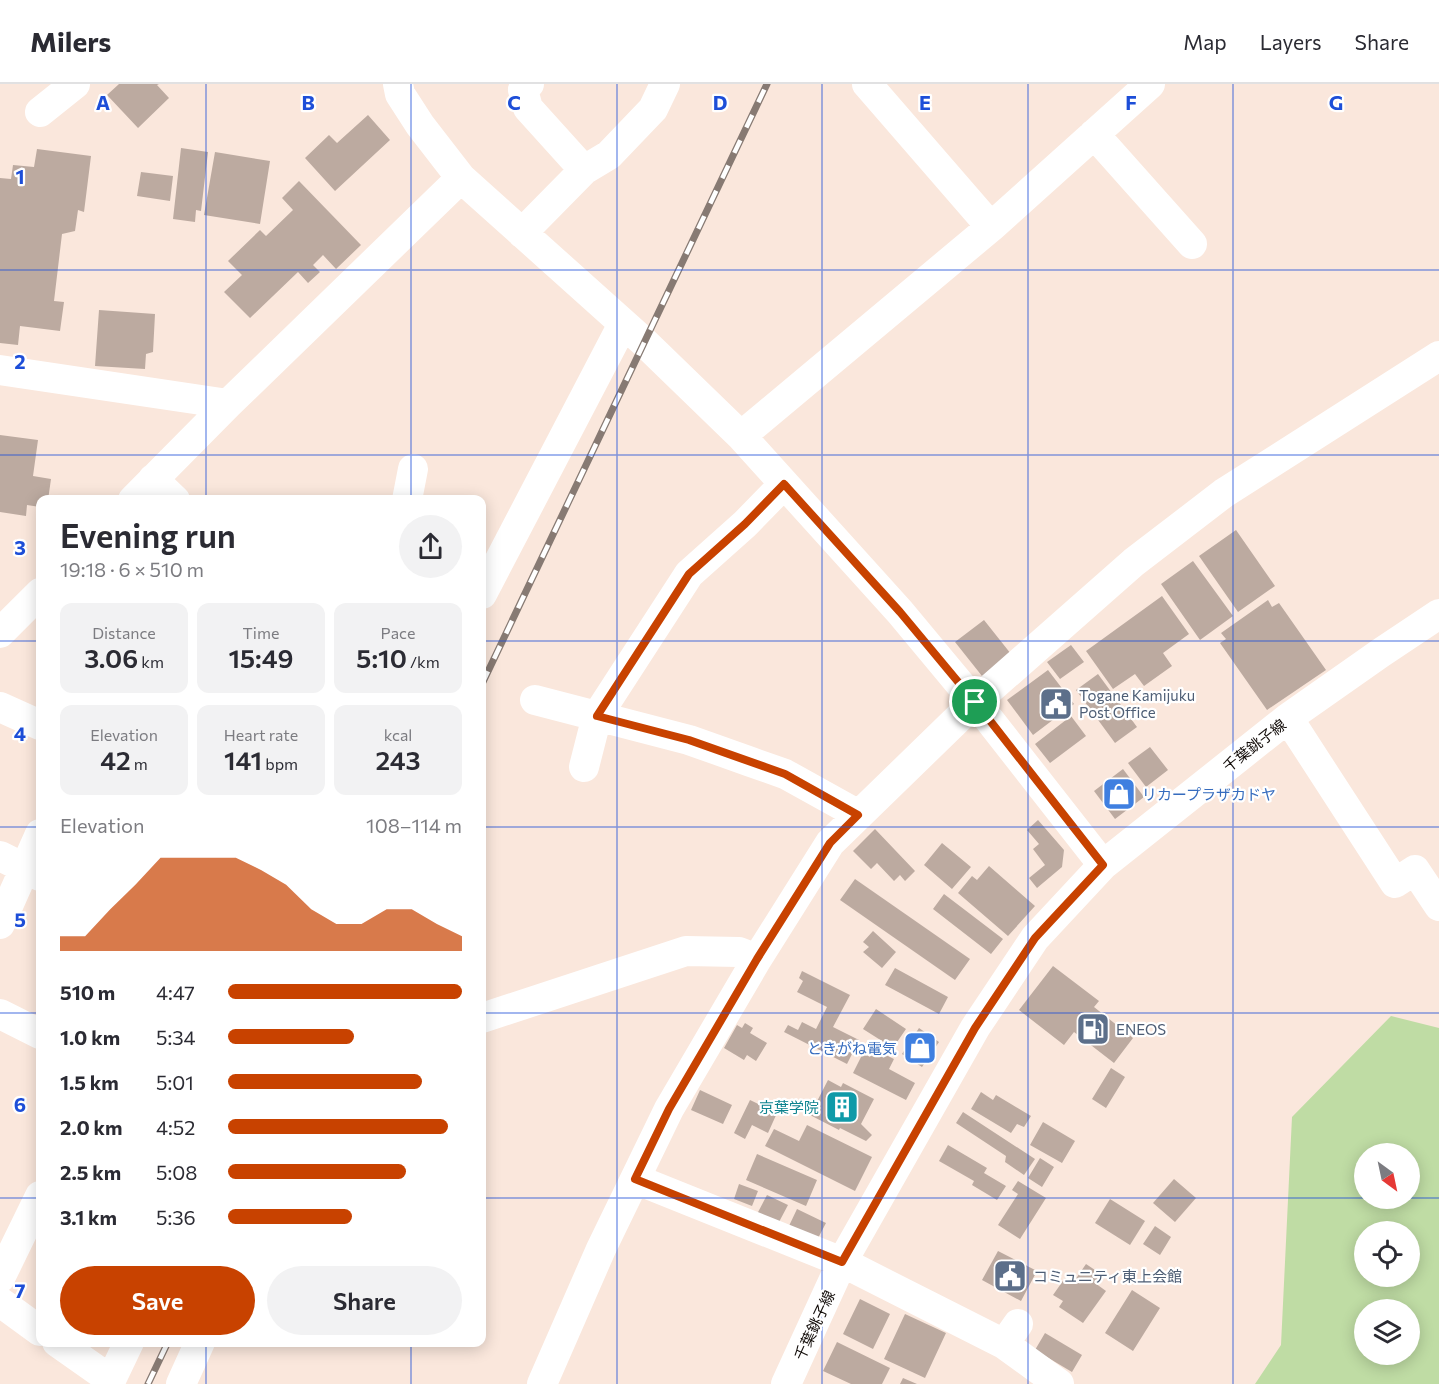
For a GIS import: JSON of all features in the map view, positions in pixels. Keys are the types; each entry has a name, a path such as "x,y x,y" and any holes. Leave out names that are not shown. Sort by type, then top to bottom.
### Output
{"street":[{"path":"40,112 75,84"},
{"path":"398,84 400,94 420,125 461,178 644,342 741,436 900,612 975,702 1103,865"},
{"path":"529,84 523,90 528,108 584,170"},
{"path":"522,232 584,170 609,155 653,109 664,84"},
{"path":"867,84 991,227"},
{"path":"741,436 991,227 1150,84"},
{"path":"1094,134 1192,244"},
{"path":"160,495 143,489 461,178"},
{"path":"486,574 623,324"},
{"path":"542,1384 601,1249 669,1109 757,959 830,843 975,702 1134,562 1224,493 1439,356"},
{"path":"0,370 228,404"},
{"path":"408,495 413,469"},
{"path":"584,767 597,716 689,574 745,524 784,484"},
{"path":"0,633 36,596"},
{"name":"千葉銚子線","path":"786,1384 842,1262 975,1028 1035,938 1103,865 1288,718 1439,614"},
{"path":"535,700 689,740 785,774 858,815"},
{"path":"0,706 36,723"},
{"path":"1288,718 1395,883 1415,870 1439,906"},
{"path":"0,924 22,867 36,841"},
{"path":"486,1017 686,951 739,952 757,959"},
{"path":"0,1014 36,1032"},
{"path":"635,1179 842,1262 1011,1334 1059,1384"},
{"path":"0,1278 36,1204"},
{"path":"0,1302 36,1328"},
{"path":"64,1347 110,1382 127,1347"},
{"path":"181,1384 198,1347"}],"green space":[{"path":"1391,1016 1439,1028 1439,1384 1255,1384 1281,1345 1292,1117"}],"building":[{"path":"119,84 159,84 157,85 169,98 138,128 107,95"},
{"path":"368,115 390,140 335,191 305,158 329,135 337,143"},
{"path":"181,148 208,152 201,211 196,210 195,222 173,219"},
{"path":"37,149 91,156 84,212 78,210 75,231 62,234 54,301 64,302 60,331 20,326 18,345 0,343 0,178 11,179 13,165 34,167"},
{"path":"215,152 270,161 260,224 204,215"},
{"path":"141,172 173,176 170,201 137,196"},
{"path":"299,181 361,245 336,269 323,255 313,265 320,272 308,283 298,272 250,318 224,292 242,275 228,261 260,230 266,236 293,210 282,198"},
{"path":"99,310 155,314 153,352 146,354 145,369 95,366"},
{"path":"0,435 38,440 33,476 51,479 49,495 36,495 36,506 27,505 26,516 0,512"},
{"path":"1236,530 1275,586 1238,612 1199,556"},
{"path":"1193,561 1233,616 1200,640 1161,584"},
{"path":"1162,596 1189,634 1163,653 1172,666 1144,686 1135,674 1113,689 1086,651"},
{"path":"1268,600 1272,607 1279,603 1326,670 1267,710 1220,643 1226,639 1221,633"},
{"path":"984,620 1011,654 982,676 955,642"},
{"path":"1071,645 1084,662 1060,679 1047,662"},
{"path":"1048,670 1074,704 1033,735 1007,700"},
{"path":"1098,674 1137,727 1115,743 1076,690"},
{"path":"1071,716 1086,736 1050,763 1035,744"},
{"path":"1150,747 1168,770 1146,787 1128,763"},
{"name":"リカープラザカドヤ","path":"1123,769 1144,797 1115,819 1094,791"},
{"path":"1038,820 1064,850 1062,867 1037,888 1029,878 1045,865 1033,849 1039,844 1027,830"},
{"path":"875,829 915,871 905,881 900,875 894,881 877,863 871,869 853,851"},
{"path":"942,843 971,867 952,889 924,865"},
{"path":"989,866 1035,906 1008,936 958,893 972,876 977,880"},
{"path":"855,879 970,959 955,980 840,900"},
{"path":"944,894 1003,939 991,954 933,909"},
{"path":"873,931 896,952 882,968 863,952 869,947 863,942"},
{"path":"1053,966 1099,1001 1094,1007 1133,1038 1114,1063 1074,1032 1064,1045 1019,1010"},
{"path":"895,968 948,997 939,1014 885,985"},
{"path":"802,971 850,995 833,1027 859,1040 847,1064 784,1032 788,1025 798,1030 802,1022 816,1029 827,1007 797,992 803,981 799,978"},
{"path":"876,1009 906,1029 893,1048 863,1029"},
{"path":"745,1023 753,1028 750,1033 767,1043 756,1061 747,1055 744,1060 724,1048 737,1025 742,1028"},
{"name":"ときがね電気","path":"919,1028 939,1042 922,1067 902,1054"},
{"path":"874,1049 894,1059 889,1069 915,1083 906,1100 853,1073 863,1053 870,1057"},
{"path":"1111,1068 1125,1077 1106,1108 1092,1099"},
{"name":"京葉学院","path":"828,1080 841,1087 843,1083 874,1099 861,1124 872,1135 866,1141 810,1115"},
{"path":"700,1090 732,1105 723,1124 691,1110"},
{"path":"981,1092 993,1100 996,1095 1031,1116 1024,1127 1017,1124 1011,1133 971,1109"},
{"path":"750,1100 777,1113 768,1133 752,1125 745,1139 734,1133"},
{"path":"963,1112 1035,1159 1024,1175 1005,1162 1006,1156 956,1123"},
{"path":"1043,1122 1075,1141 1062,1163 1030,1145"},
{"path":"807,1125 872,1157 855,1191 765,1146 774,1129 799,1141"},
{"path":"948,1145 987,1168 984,1173 1006,1186 997,1200 972,1185 974,1181 939,1161"},
{"path":"757,1154 817,1180 806,1206 746,1180"},
{"path":"1040,1158 1054,1167 1042,1187 1028,1178"},
{"path":"1174,1179 1196,1198 1175,1222 1153,1203"},
{"path":"1018,1181 1046,1198 1020,1239 998,1225 1018,1194 1012,1190"},
{"path":"739,1184 758,1191 752,1206 734,1199"},
{"path":"767,1195 788,1205 779,1222 756,1216"},
{"path":"1110,1199 1145,1221 1130,1245 1095,1223"},
{"path":"797,1209 826,1223 816,1242 788,1228"},
{"path":"1155,1226 1171,1237 1160,1255 1143,1244"},
{"name":"コミュニティ東上会館","path":"998,1251 1037,1271 1021,1301 982,1280"},
{"path":"1086,1264 1101,1274 1095,1283 1106,1291 1083,1323 1059,1307 1063,1301 1053,1295 1065,1278 1073,1283"},
{"path":"1132,1290 1160,1308 1133,1351 1105,1333"},
{"path":"860,1299 890,1314 873,1349 843,1334"},
{"path":"905,1314 946,1333 925,1378 884,1359"},
{"path":"1045,1333 1082,1355 1072,1372 1035,1350"},
{"path":"837,1342 890,1368 882,1384 851,1384 823,1371"},
{"path":"903,1378 917,1384 900,1384"}],"railway":[{"path":"486,676 767,84"},
{"path":"148,1384 166,1347"}],"place":[{"name":"Togane Kamijuku Post Office","path":"1056,704"},
{"name":"リカープラザカドヤ","path":"1119,794"},
{"name":"ENEOS","path":"1093,1029"},
{"name":"ときがね電気","path":"920,1048"},
{"name":"京葉学院","path":"842,1107"},
{"name":"コミュニティ東上会館","path":"1010,1276"}],"route":[{"path":"784,484 900,612 975,702 1103,865 1035,938 975,1028 842,1262 635,1179 669,1109 757,959 830,843 858,815 785,774 689,740 597,716 689,574 745,524 784,484"}]}
